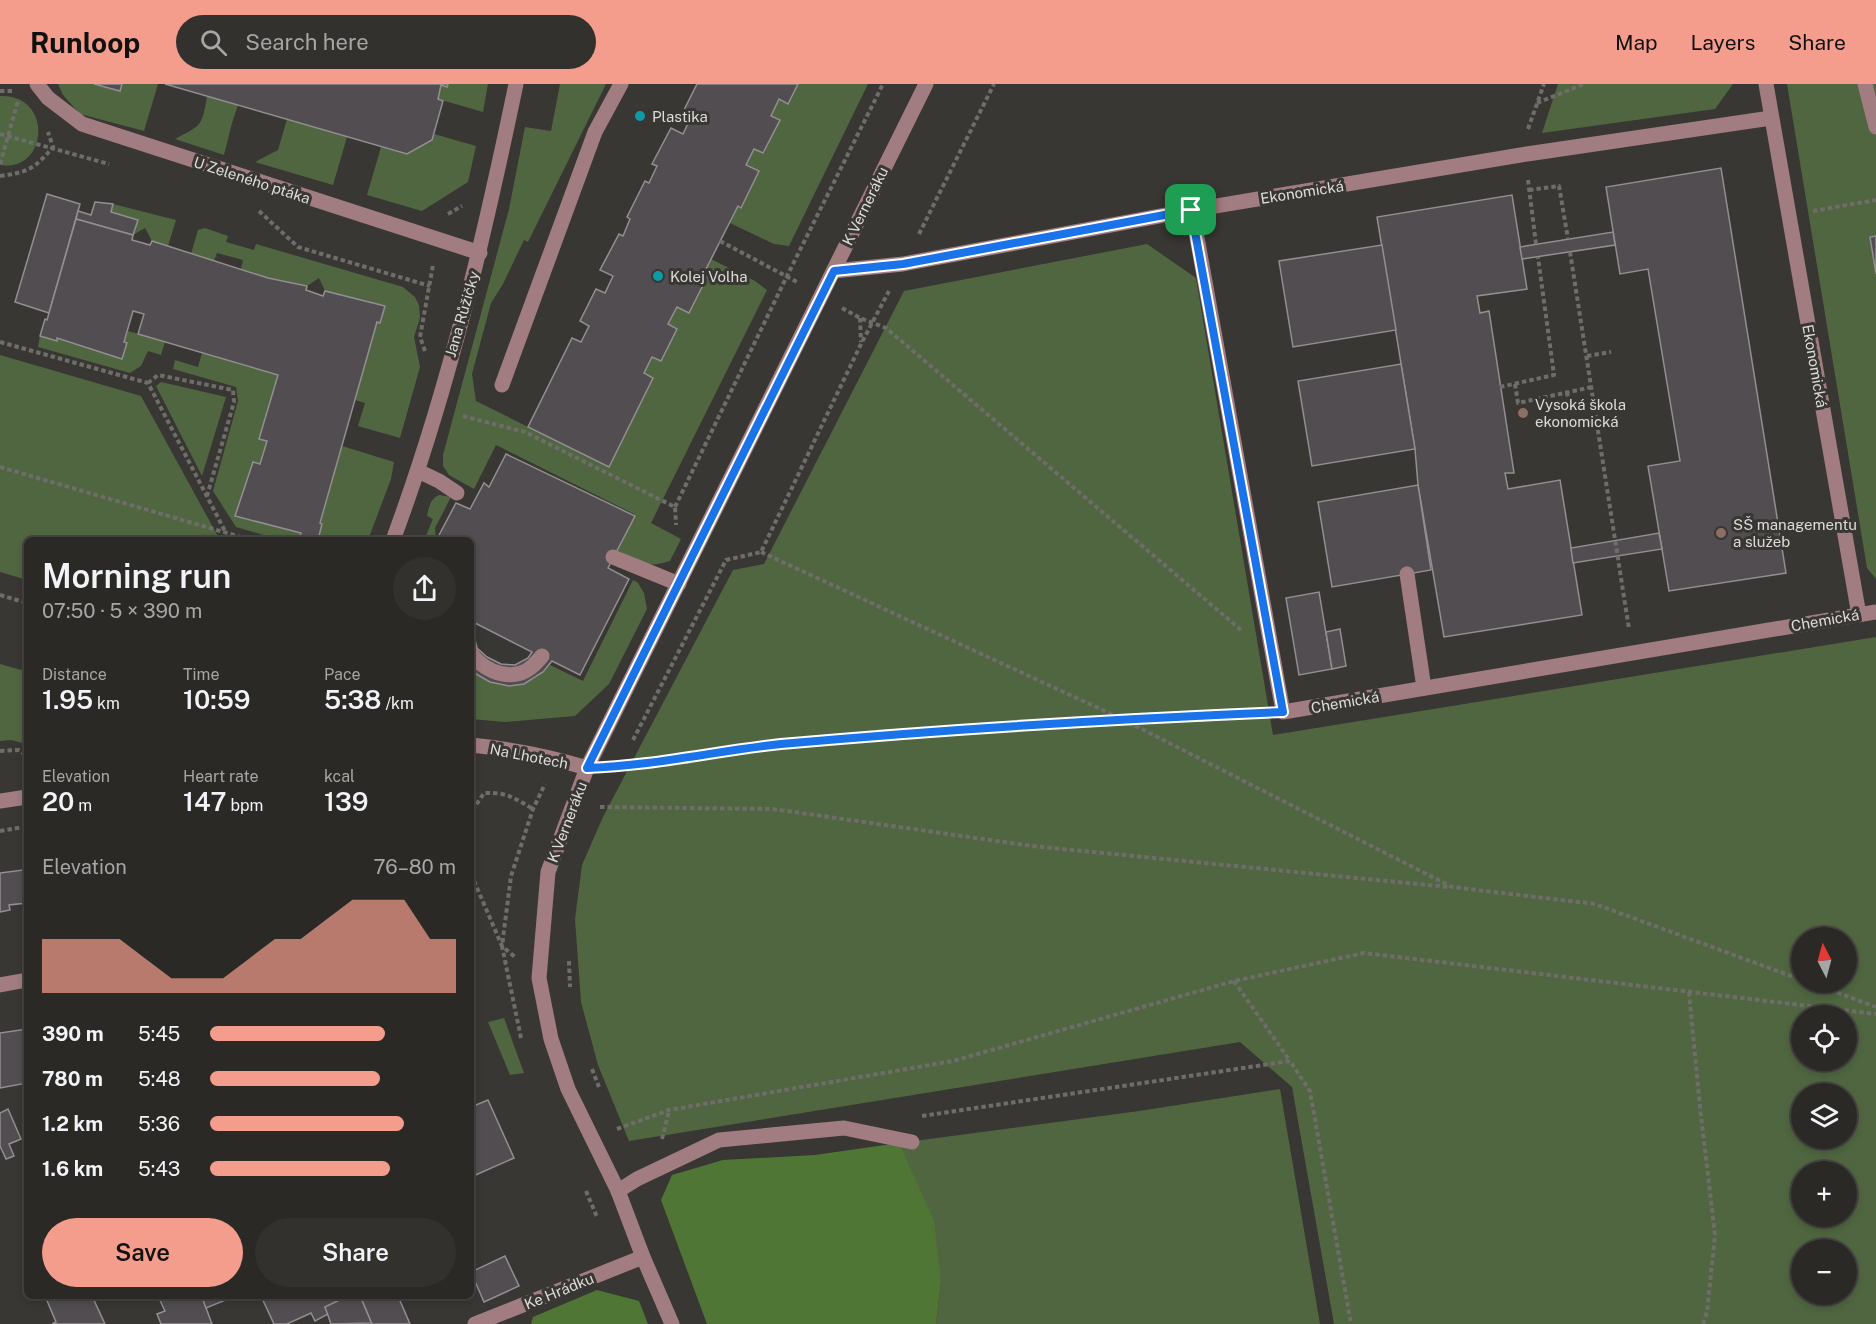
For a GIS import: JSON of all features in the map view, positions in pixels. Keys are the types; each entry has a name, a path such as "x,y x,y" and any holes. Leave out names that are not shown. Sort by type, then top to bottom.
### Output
{"street":[{"name":"U Zeleného ptáka","path":"37,84 48,98 82,124 480,253"},
{"name":"Jana Růžičky","path":"394,537 418,471 480,253 516,84"},
{"path":"502,385 595,132 621,84"},
{"name":"K Verneráku","path":"672,1324 618,1191 568,1089 551,1039 539,978 548,872 587,768 926,84"},
{"name":"Ekonomická","path":"1766,84 1859,615"},
{"path":"1865,84 1876,127"},
{"name":"Ekonomická","path":"834,271 903,264 1191,210 1527,154 1771,118"},
{"path":"1191,210 1283,712"},
{"path":"418,471 457,493"},
{"path":"613,557 679,584"},
{"path":"1407,574 1424,688"},
{"name":"Chemická","path":"1283,712 1876,612"},
{"path":"474,658 478,664 500,674 519,674 532,668 543,656"},
{"name":"Na Lhotech","path":"474,745 511,749 587,768"},
{"path":"0,801 24,797"},
{"path":"0,985 24,981"},
{"path":"618,1191 637,1179 718,1140 844,1128 912,1142"},
{"name":"Ke Hrádku","path":"475,1324 643,1257"}],"path":[{"path":"700,542 676,526 675,507 883,84"},
{"path":"761,552 861,344 994,84"},
{"path":"1536,244 1525,140 1544,84"},
{"path":"1537,103 1584,84"},
{"path":"0,91 20,92 0,164"},
{"path":"47,129 53,147"},
{"path":"0,134 120,167"},
{"path":"0,176 18,174 37,166 53,147"},
{"path":"1529,190 1559,186 1568,239"},
{"path":"1788,215 1876,201"},
{"path":"255,207 297,247 430,286"},
{"path":"720,241 787,276"},
{"path":"1570,252 1633,653"},
{"path":"1500,387 1554,375 1538,257"},
{"path":"861,344 860,318 886,328 1274,657"},
{"path":"0,342 148,384 226,533"},
{"path":"1587,357 1611,352"},
{"path":"148,384 158,375 233,390 234,402 207,496"},
{"path":"1515,384 1518,403 1592,387"},
{"path":"1567,392 1570,412"},
{"path":"436,409 525,432 675,507"},
{"path":"0,467 240,537"},
{"path":"630,747 726,560 761,552 1122,719 1452,887"},
{"path":"0,595 24,602"},
{"path":"587,768 619,767 779,745 1122,719 1283,712"},
{"path":"0,751 19,750 24,754"},
{"path":"614,777 625,757"},
{"path":"474,808 484,793 499,792 510,795 533,809 512,876 502,946"},
{"path":"603,797 598,807 773,808 1032,846 1452,887 1595,904 1791,976"},
{"path":"0,831 24,827"},
{"path":"474,881 502,946 539,978"},
{"path":"616,1129 669,1110 953,1060 1234,981 1364,953 1876,1014"},
{"path":"569,954 572,998"},
{"path":"1234,981 1310,1091 1351,1324"},
{"path":"1689,992 1716,1236 1707,1312 1703,1324"},
{"path":"1838,993 1876,1007"},
{"path":"588,1061 600,1089"},
{"path":"914,1118 1290,1061"},
{"path":"612,1119 637,1179"}],"green space":[{"path":"58,84 94,84 120,91 122,84 158,84 144,131 80,114 63,95"},
{"path":"448,84 488,84 483,112 438,99 441,85 447,87"},
{"path":"560,84 606,84 528,242 524,240 503,284 491,303 472,374 476,401 609,467 653,378 644,373 652,357 661,361 677,329 668,324 677,307 689,313 707,277 703,275 711,259 755,281 767,290 651,523 681,539 670,561 661,563 643,563 617,550 634,514 496,445 474,489 449,475 443,466 443,455 509,209 525,127 551,131"},
{"path":"798,84 868,84 789,246 774,244 730,223 738,206 741,208 759,172 746,165 754,149 764,153 779,121 771,116 779,99 788,104"},
{"path":"1558,84 1733,84 1715,109 1542,133"},
{"path":"1787,84 1876,84 1876,236 1870,237 1876,274 1876,579 1867,568"},
{"path":"0,96 17,99 30,107 36,119 38,133 35,146 28,157 16,164 0,165"},
{"path":"207,96 238,105 224,155 175,139 199,124"},
{"path":"287,119 347,137 333,185 255,162 278,150"},
{"path":"434,134 476,146 468,182 422,211 367,195 381,147 407,154 432,140"},
{"path":"113,204 176,220 168,246 152,241 145,228 133,235 138,220 111,212"},
{"path":"205,228 228,236 226,242 254,250 256,244 403,287 415,297 419,305 420,318 414,337 420,367 400,438 358,426 365,403 355,400 377,322 380,323 384,306 325,291 319,278 307,286 268,278 241,269 243,260 217,253 214,261 191,254 198,230"},
{"path":"1147,244 1196,278 1273,735 1876,637 1876,1324 1334,1324 1292,1087 1240,1042 629,1141 598,1065 581,1002 575,919 582,865 603,817 733,570 764,564 904,291"},
{"path":"128,331 165,342 161,355 148,351 141,366 130,373 38,347 40,336 57,340 57,338 122,359"},
{"path":"202,353 278,375 259,439 267,441 260,464 253,462 235,516 301,533 300,536 304,537 271,537 236,527 213,491 238,401 236,387 173,369 175,360 198,367"},
{"path":"0,355 141,396 218,537 24,537 24,579 0,572"},
{"path":"161,382 226,397 202,476 156,386"},
{"path":"342,446 394,462 391,479 369,537 319,537 322,524 320,523"},
{"path":"439,495 451,497 435,528 436,537 425,537 433,519 427,516 429,506"},
{"path":"633,580 638,583 644,593 647,609 609,684 575,716 505,722 474,719 474,672 492,681 512,684 532,679 550,665 583,681"},
{"path":"0,664 21,670 24,668 24,743 11,740 0,741"},
{"path":"504,1018 524,1073 510,1075 488,1022"},
{"path":"1280,1089 1320,1324 936,1324 941,1282 899,1143 1139,1111"},
{"path":"899,1143 934,1221 941,1282 936,1324 707,1324 661,1200 672,1175 723,1160 815,1155"},
{"path":"597,1290 639,1301 648,1324 531,1324 533,1317"}],"building":[{"path":"94,84 122,84 120,91"},
{"path":"165,84 448,84 447,87 441,85 438,99 443,101 432,140 407,154"},
{"name":"Kolej Volha","path":"697,84 798,84 788,104 779,99 771,116 780,120 763,153 754,149 746,165 759,171 741,208 738,206 703,275 707,277 689,313 677,307 668,324 677,329 661,361 652,357 644,373 653,378 609,467 528,427 572,338 581,342 589,326 580,321 596,289 605,293 613,276 600,270 619,234 623,236 630,219 627,217 645,181 649,183 657,166 652,164 671,128 683,134 691,117 683,112"},
{"path":"1721,168 1786,573 1669,591 1648,466 1680,461 1648,269 1620,274 1606,187"},
{"path":"47,194 80,204 49,313 15,302"},
{"path":"1512,195 1527,289 1477,296 1480,313 1489,311 1514,473 1505,473 1508,489 1560,480 1582,615 1444,637 1377,217"},
{"path":"95,202 113,204 111,212 138,220 133,235 76,219 78,211 91,215"},
{"path":"76,219 133,235 132,240 150,245 152,241 268,278 307,286 306,290 323,296 325,291 385,306 380,323 377,322 320,523 322,524 319,537 300,536 301,533 235,516 253,462 260,464 267,441 259,439 278,375 138,334 144,314 133,311 124,342 127,343 122,359 57,338 57,341 40,336 45,319 47,320"},
{"path":"1613,232 1615,245 1522,259 1520,247"},
{"path":"1876,236 1876,274 1870,237"},
{"path":"1382,245 1396,330 1293,347 1279,261"},
{"path":"1401,364 1415,449 1312,466 1298,381"},
{"path":"506,454 635,516 608,568 629,579 580,675 552,661 543,672 524,684 509,686 490,682 474,673 474,636 477,648 487,657 501,664 515,665 528,658 532,652 474,623 474,537 438,537 456,503 470,509 484,483 489,487"},
{"path":"1418,485 1431,570 1332,587 1318,502"},
{"path":"1659,533 1662,549 1573,563 1571,548"},
{"path":"1319,592 1332,669 1299,675 1286,598"},
{"path":"1340,629 1346,666 1332,669 1326,632"},
{"path":"23,870 24,903 9,905 10,910 0,912 0,873"},
{"path":"24,1029 24,1084 0,1088 0,1033"},
{"path":"488,1100 514,1158 474,1176 474,1106"},
{"path":"8,1109 21,1139 9,1144 14,1156 6,1159 0,1146 0,1113"},
{"path":"505,1256 519,1286 484,1302 474,1279 474,1271"},
{"path":"46,1299 93,1299 105,1324 52,1324 56,1322"},
{"path":"159,1299 203,1299 212,1324 161,1324 157,1314 165,1311"},
{"path":"203,1299 228,1299 206,1308"},
{"path":"262,1299 342,1299 325,1307 328,1314 315,1321 311,1313 287,1324 274,1324"},
{"path":"342,1299 361,1299 372,1323 331,1324 325,1307"},
{"path":"399,1299 410,1324 372,1324 362,1300"}],"place":[{"name":"Plastika","path":"640,116"},
{"name":"Kolej Volha","path":"658,276"},
{"name":"Vysoká škola ekonomická","path":"1523,413"},
{"name":"SŠ managementu a služeb","path":"1721,533"}],"route":[{"path":"1191,210 1283,712 1122,719 779,745 619,767 587,768 834,271 903,264 1191,210"}]}
